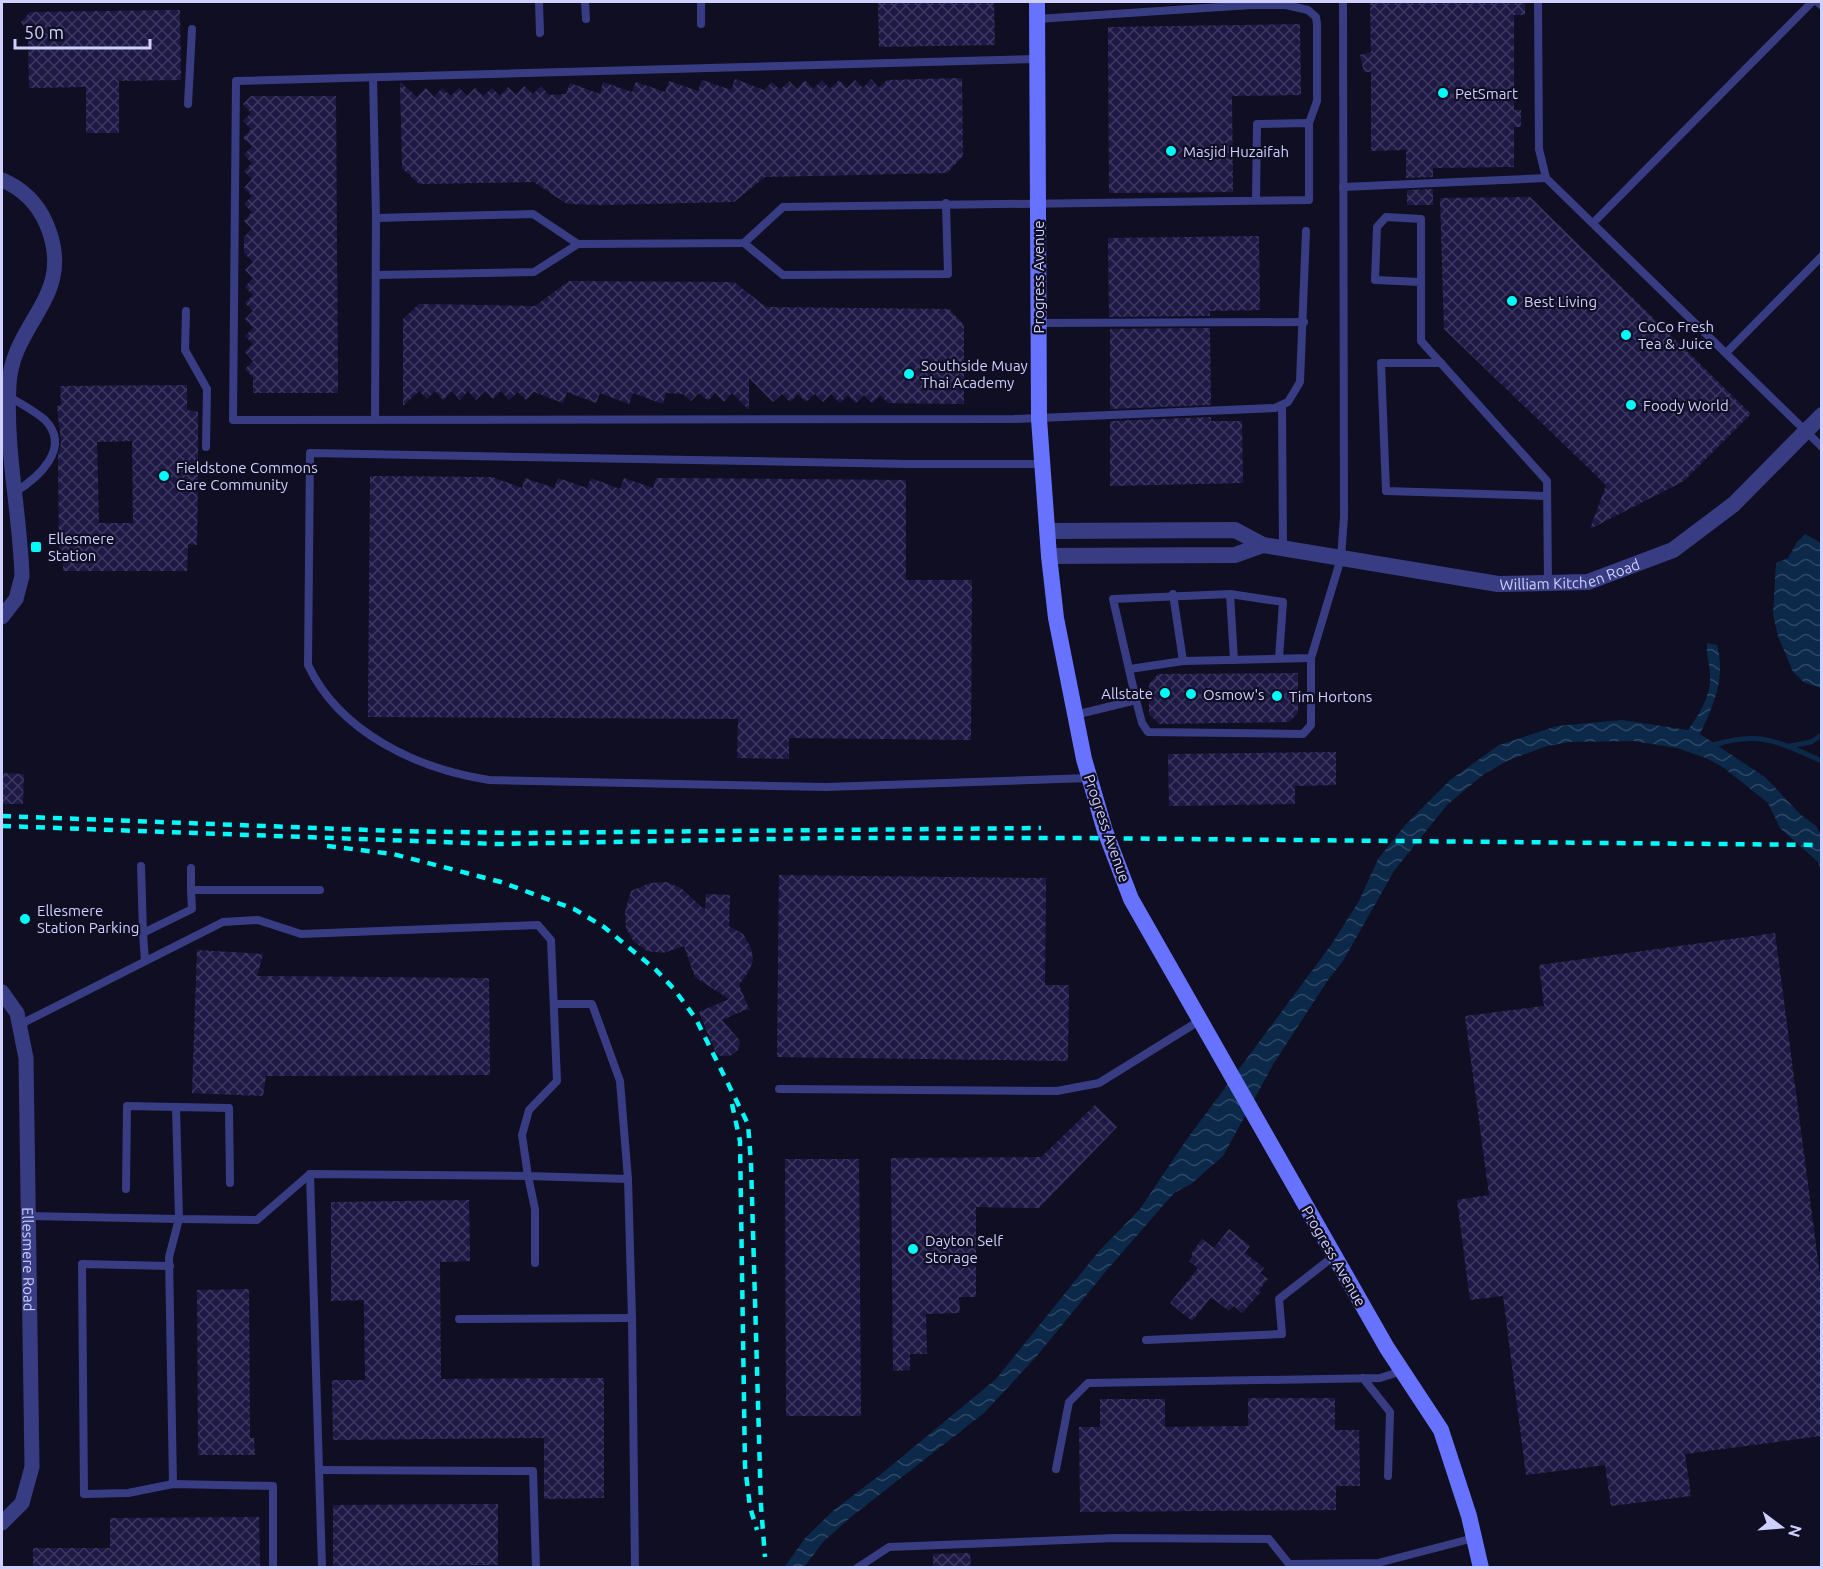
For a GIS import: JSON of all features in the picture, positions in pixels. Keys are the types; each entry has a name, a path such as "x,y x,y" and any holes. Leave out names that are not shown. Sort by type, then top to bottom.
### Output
{"main road":[{"name":"Progress Avenue","path":"1037,2 1039,419 1056,618 1089,778 1131,899 1334,1256 1402,1371 1441,1430 1481,1568"}],"street":[{"path":"2,180 14,185 34,204 44,219 54,249 52,285 46,302 17,351 12,365 8,396 22,576 16,599 2,617"},
{"name":"William Kitchen Road","path":"1048,531 1235,530 1263,545 1498,584 1588,582 1673,550 1734,504 1821,415"},
{"path":"1049,556 1235,555 1263,545"},
{"name":"Ellesmere Road","path":"2,992 13,1004 21,1024 26,1058 32,1467 22,1503 2,1522"}],"lane":[{"path":"539,2 540,33"},
{"path":"585,2 586,19"},
{"path":"701,2 701,24"},
{"path":"1279,658 1283,602 1230,594 1173,594 1113,599 1142,723 1148,732 1303,734 1311,725 1311,658 1341,558 1344,517 1343,2"},
{"path":"1538,2 1539,156 1546,178 1821,447"},
{"path":"1593,223 1812,2"},
{"path":"1817,2 1821,6"},
{"path":"744,243 783,207 946,203 1309,200 1309,123 1317,101 1316,17 1308,10 1261,3 1037,19"},
{"path":"188,105 192,29"},
{"path":"1037,60 236,81 233,420 1039,419 1275,408 1288,402 1300,382 1306,231"},
{"path":"373,78 376,218 375,419"},
{"path":"1256,200 1257,124 1309,123"},
{"path":"1343,187 1546,178"},
{"path":"376,275 534,272 578,244 744,243 783,275 948,274 946,203"},
{"path":"376,218 532,214 578,244"},
{"path":"1421,282 1375,280 1377,227 1386,217 1421,219 1421,282 1421,341 1547,481 1548,583"},
{"path":"1725,353 1821,256"},
{"path":"186,311 185,350 207,389 207,447"},
{"path":"1038,323 1304,322"},
{"path":"1441,363 1381,363 1386,491 1547,496"},
{"path":"8,396 47,422 53,436 52,458 35,480 15,492"},
{"path":"1282,405 1283,549"},
{"path":"1043,464 873,464 310,453 308,665 319,687 340,710 396,751 425,765 461,776 489,780 826,787 1089,778"},
{"path":"1173,594 1183,661"},
{"path":"1230,594 1233,660"},
{"path":"1130,669 1183,661 1311,658"},
{"path":"1075,715 1136,700"},
{"path":"141,866 145,962"},
{"path":"143,933 192,909 191,868"},
{"path":"191,890 320,890"},
{"path":"21,1024 223,922 258,920 302,934 538,925 551,940 557,1081 529,1110 522,1135 535,1209 535,1263"},
{"path":"554,1004 592,1004 620,1081 628,1179 635,1568"},
{"path":"779,1089 1057,1091 1099,1083 1199,1021"},
{"path":"126,1190 127,1107 229,1108 230,1183"},
{"path":"173,1484 170,1266 178,1219 176,1107"},
{"path":"28,1216 257,1220 310,1174 628,1179"},
{"path":"310,1174 322,1568"},
{"path":"1146,1340 1282,1334 1279,1299 1334,1256"},
{"path":"170,1266 82,1264 84,1494 128,1493 173,1484 273,1486 273,1568"},
{"path":"459,1319 632,1318"},
{"path":"1056,1469 1069,1402 1088,1383 1380,1378 1402,1371"},
{"path":"1363,1378 1390,1412 1388,1476"},
{"path":"319,1470 533,1471 536,1568"},
{"path":"857,1568 889,1547 1116,1538 1269,1539 1289,1564 1378,1563 1474,1538"}],"water":[{"path":"1805,534 1821,543 1821,688 1805,683 1793,672 1778,636 1773,615 1776,563 1788,558 1797,542"},
{"path":"1707,643 1717,645 1720,669 1714,701 1700,734 1765,777 1800,814 1816,826 1821,835 1821,870 1818,862 1780,828 1768,803 1724,768 1706,758 1677,748 1633,741 1570,742 1547,746 1509,760 1484,774 1447,805 1394,871 1343,961 1274,1063 1223,1156 1191,1184 1174,1193 1106,1271 1036,1357 984,1413 851,1517 824,1541 804,1567 784,1568 805,1538 834,1510 996,1379 1099,1251 1140,1209 1187,1139 1331,945 1359,901 1378,859 1406,824 1450,780 1499,745 1557,726 1622,720 1688,730 1709,691"}],"building":[{"path":"878,2 994,2 995,45 879,47"},
{"path":"1370,2 1525,2 1525,15 1514,15 1514,110 1521,110 1521,127 1514,127 1514,167 1433,168 1433,177 1406,178 1406,150 1371,151 1371,72 1364,72 1360,55 1371,52"},
{"path":"180,10 181,80 119,81 119,133 86,133 86,87 29,88 28,32 21,22 30,12"},
{"path":"1300,24 1301,95 1232,96 1233,192 1109,193 1108,27"},
{"path":"962,78 963,156 947,173 765,177 734,202 603,205 567,204 534,182 419,184 402,168 400,82 417,97 426,88 434,97 442,88 451,96 459,88 467,96 475,88 483,96 492,88 500,96 508,87 516,95 524,86 533,94 541,86 549,95 566,94 570,83 600,94 603,82 632,92 636,82 665,92 669,81 698,91 702,80 731,90 735,79 764,90 772,82 780,90 789,81 797,89 805,80 813,89 822,80 830,89 839,80 847,88 855,80 863,88 871,79 879,88 887,80"},
{"path":"251,96 336,96 338,393 253,393 253,377 245,369 253,361 245,352 253,344 245,336 253,328 245,319 253,311 245,303 253,295 245,287 253,278 245,270 253,262 244,253 244,237 252,229 244,221 252,212 244,204 252,196 244,188 252,179 244,171 252,163 244,155 252,146 243,138 251,129 243,121 251,113 243,104"},
{"path":"1433,189 1433,205 1407,205 1407,190"},
{"path":"1530,197 1751,414 1684,481 1590,529 1606,485 1444,329 1440,198"},
{"path":"1259,236 1260,310 1210,311 1210,316 1109,317 1108,238"},
{"path":"569,281 734,282 766,307 949,309 964,325 964,404 888,403 880,395 872,403 864,395 856,403 848,395 840,403 831,394 823,402 815,394 806,402 798,394 790,402 782,394 773,402 749,378 749,410 732,393 724,402 715,393 708,401 699,393 691,401 683,394 666,393 663,404 633,393 629,404 600,393 596,403 567,392 563,403 534,392 526,400 518,392 509,400 501,391 493,399 485,391 476,400 468,391 460,400 452,391 443,400 435,391 427,399 419,391 403,406 403,319 419,304 535,306"},
{"path":"1210,328 1211,405 1110,409 1110,329"},
{"name":"Fieldstone Commons Care Community","path":"187,385 187,410 198,412 198,483 197,545 188,544 187,571 63,571 63,551 59,549 58,456 61,442 57,406 61,405 60,386","holes":["132,441 133,523 99,523 97,442"]},
{"path":"1211,417 1211,421 1242,421 1243,483 1110,486 1110,421"},
{"path":"370,476 492,477 522,488 525,478 554,488 558,478 587,488 591,478 620,489 624,478 653,488 656,478 906,480 906,580 972,580 971,740 789,738 789,759 737,758 738,719 368,717"},
{"path":"1298,673 1298,713 1289,722 1159,724 1149,714 1149,684 1158,674"},
{"path":"1336,752 1336,785 1295,786 1295,804 1169,806 1168,754"},
{"path":"2,773 24,774 23,804 2,804"},
{"path":"779,875 1046,878 1045,985 1069,985 1068,1061 777,1057"},
{"path":"666,882 681,888 705,910 706,894 730,895 729,926 743,934 751,948 753,960 749,971 739,985 750,1011 747,1009 722,1020 740,1041 738,1050 730,1056 721,1056 715,1051 699,1012 729,999 695,977 684,946 663,953 647,951 634,942 626,928 625,912 631,891 650,883"},
{"path":"1775,933 1821,1283 1821,1436 1685,1454 1691,1496 1611,1506 1605,1465 1526,1475 1503,1296 1470,1300 1457,1200 1489,1195 1465,1016 1544,1006 1539,965"},
{"path":"197,950 263,954 257,976 489,978 490,1075 266,1076 263,1096 192,1093"},
{"path":"1095,1105 1117,1127 1039,1208 976,1207 976,1297 959,1297 960,1313 926,1314 927,1354 910,1354 910,1370 893,1371 891,1158 1041,1157"},
{"path":"785,1159 859,1159 861,1416 786,1416"},
{"path":"469,1200 470,1261 440,1262 441,1379 604,1378 604,1498 544,1499 544,1438 333,1440 332,1380 365,1380 364,1300 331,1301 331,1202"},
{"path":"1229,1229 1250,1246 1245,1253 1264,1268 1260,1273 1268,1279 1259,1290 1261,1292 1242,1313 1234,1306 1229,1311 1211,1297 1192,1321 1170,1303 1198,1268 1189,1261 1193,1256 1191,1254 1202,1239 1214,1248"},
{"path":"249,1289 250,1438 254,1438 255,1455 198,1455 197,1290"},
{"path":"1248,1398 1335,1398 1335,1430 1359,1430 1360,1486 1336,1486 1336,1510 1080,1512 1079,1427 1100,1427 1100,1399 1165,1399 1165,1427 1248,1426"},
{"path":"498,1504 498,1565 333,1566 333,1505"},
{"path":"259,1517 260,1568 33,1568 33,1548 110,1548 110,1518"},
{"path":"970,1553 971,1568 933,1568 933,1554"}],"waterway":[{"path":"1790,746 1811,742 1822,735"},
{"path":"1714,745 1730,741 1758,739 1782,744 1822,761"}],"railway":[{"path":"2,816 396,831 516,833 1041,828"},
{"path":"2,826 497,844 827,838 1081,838 1822,845"},
{"path":"327,846 393,854 501,882 574,909 604,927 656,970 674,989 696,1019 748,1124 761,1506 765,1557"},
{"path":"732,1104 740,1141 745,1466 750,1507 757,1530"}],"place":[{"name":"PetSmart","path":"1443,93"},
{"name":"Masjid Huzaifah","path":"1171,151"},
{"name":"Best Living","path":"1512,301"},
{"name":"CoCo Fresh Tea & Juice","path":"1626,335"},
{"name":"Southside Muay Thai Academy","path":"909,374"},
{"name":"Foody World","path":"1631,405"},
{"name":"Fieldstone Commons Care Community","path":"164,476"},
{"name":"Ellesmere Station","path":"36,547"},
{"name":"Allstate","path":"1165,693"},
{"name":"Osmow's","path":"1191,694"},
{"name":"Tim Hortons","path":"1277,696"},
{"name":"Ellesmere Station Parking","path":"25,919"},
{"name":"Dayton Self Storage","path":"913,1249"}]}
